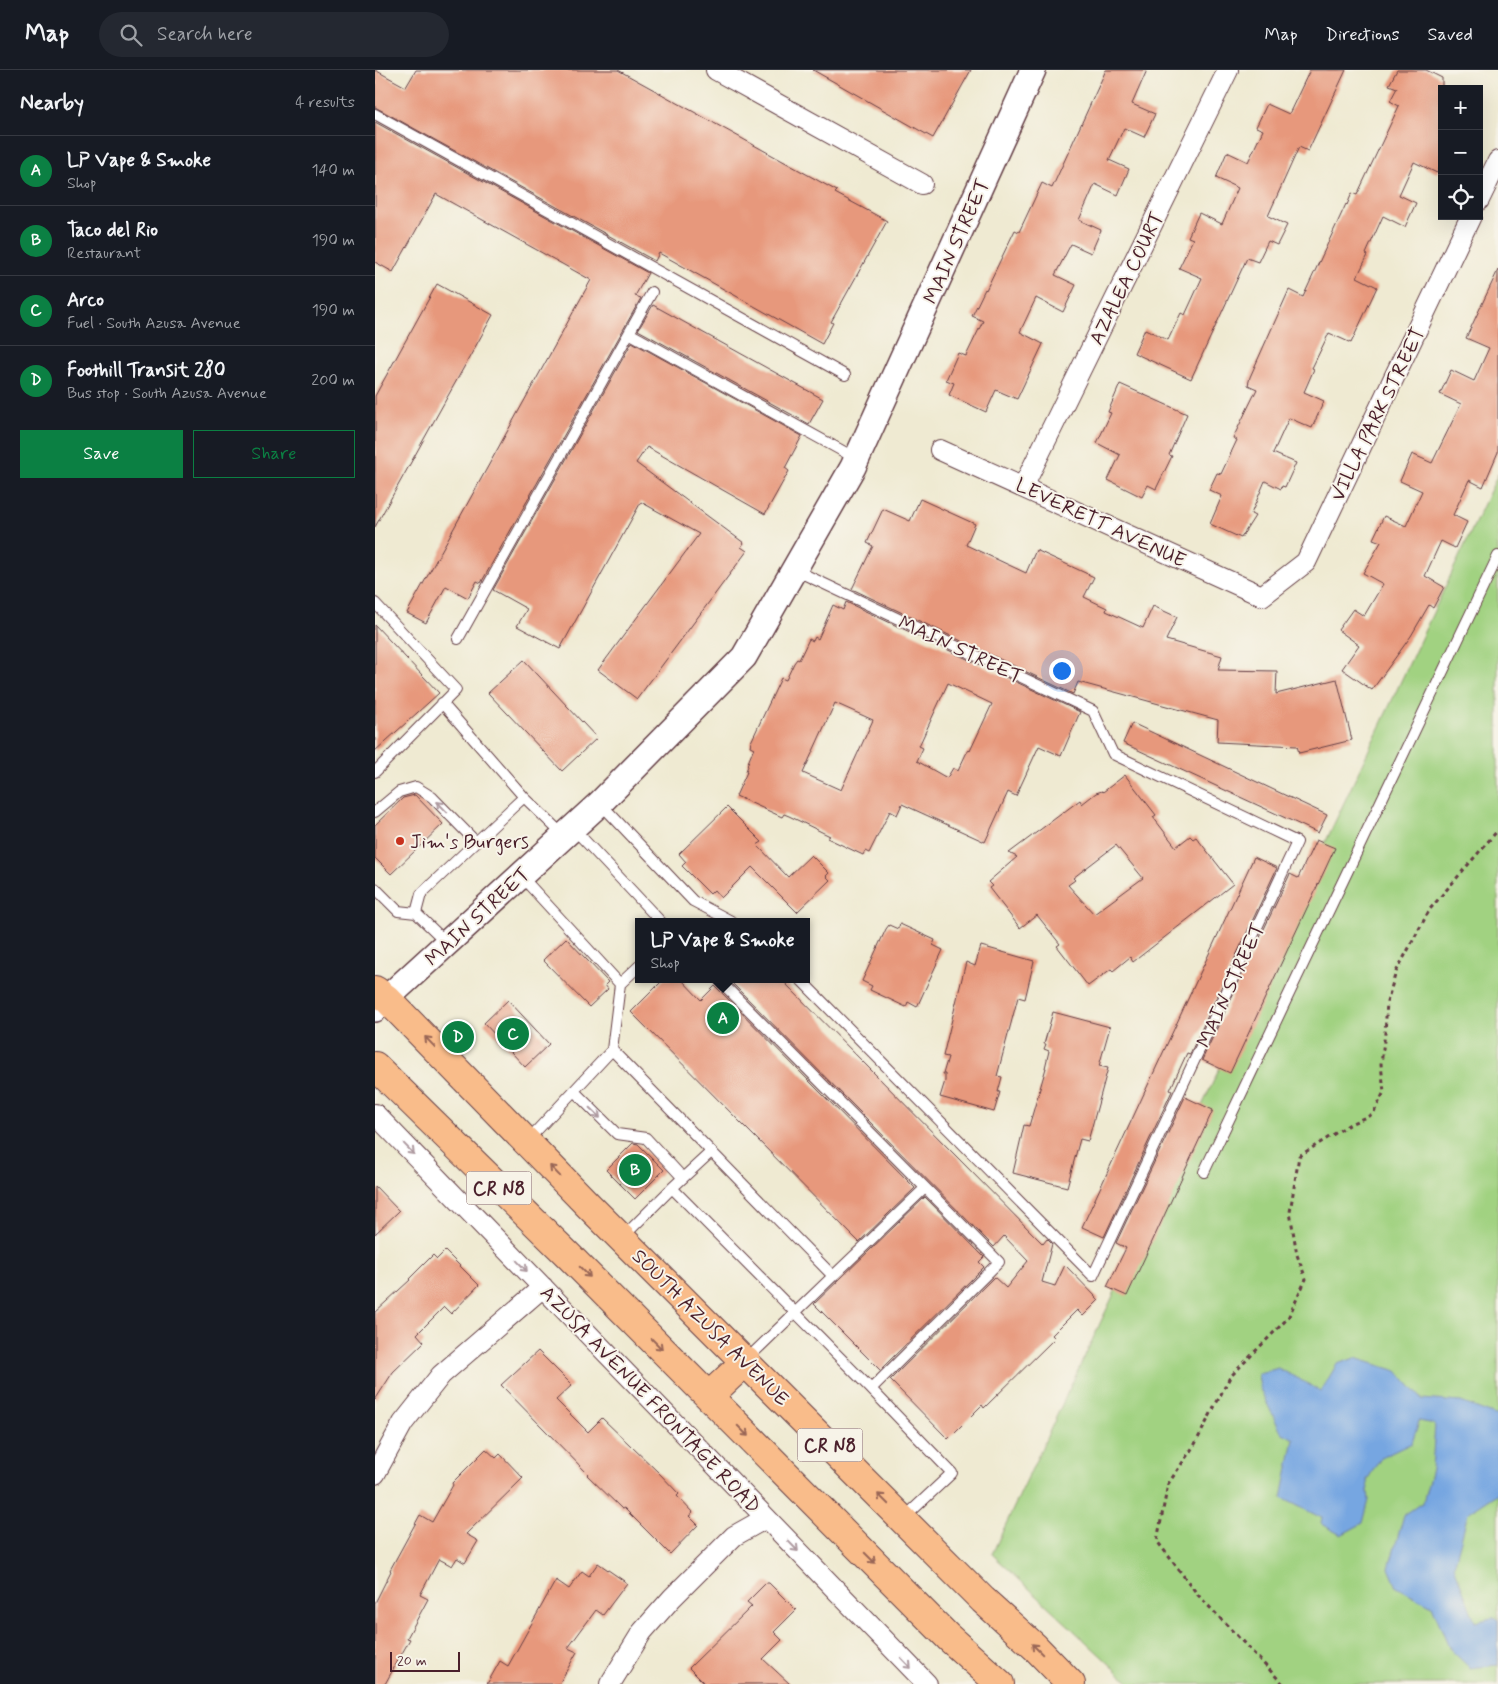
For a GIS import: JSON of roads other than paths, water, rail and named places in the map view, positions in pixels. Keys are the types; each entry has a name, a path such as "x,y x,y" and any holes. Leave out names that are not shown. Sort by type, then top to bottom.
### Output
{"main road":[{"name":"SOUTH AZUSA AVENUE","path":"378,994 983,1600 1035,1647 1071,1684"},
{"name":"CR N8","path":"375,1066 569,1255 948,1637 999,1684"},
{"path":"709,1396 746,1361"}],"street":[{"path":"716,70 922,184"},
{"name":"MAIN STREET","path":"378,994 447,943 569,832 744,657 857,459 1033,70"},
{"name":"AZALEA COURT","path":"1023,486 1229,70"},
{"path":"1483,192 1498,160"},
{"name":"VILLA PARK STREET","path":"1262,596 1306,562 1469,220"},
{"name":"LEVERETT AVENUE","path":"940,450 1262,596"},
{"name":"AZUSA AVENUE FRONTAGE ROAD","path":"375,1114 927,1684"},
{"path":"375,1474 403,1423 441,1375 543,1287"},
{"path":"609,1684 642,1632 672,1598 734,1536 766,1518"}],"lane":[{"path":"375,114 845,375"},
{"path":"458,638 652,292"},
{"path":"629,333 857,459"},
{"path":"1204,1172 1498,556"},
{"name":"MAIN STREET","path":"795,570 1093,711 1113,754 1297,842 1093,1276 804,983"},
{"path":"375,603 456,690 375,772"},
{"path":"442,704 524,797 569,832 657,918"},
{"path":"375,812 399,792 416,787 432,797 476,842"},
{"path":"415,913 421,894 524,797"},
{"path":"600,803 693,901 725,918"},
{"path":"521,876 620,984"},
{"path":"375,888 398,911 415,913 447,943"},
{"path":"526,1142 612,1050 620,984 635,970"},
{"path":"722,983 999,1262 871,1389"},
{"path":"612,1050 833,1276"},
{"path":"574,1091 617,1134 646,1138 683,1178"},
{"path":"622,1239 672,1188 711,1152"},
{"path":"672,1188 796,1312 952,1473 903,1519"},
{"path":"746,1361 925,1188"}],"water":[{"path":"1355,1358 1397,1371 1422,1399 1461,1402 1498,1416 1498,1493 1468,1513 1454,1566 1475,1622 1495,1617 1498,1620 1498,1665 1470,1668 1450,1649 1432,1606 1397,1587 1389,1568 1404,1515 1423,1502 1432,1469 1435,1424 1419,1421 1412,1443 1381,1458 1367,1480 1369,1500 1363,1523 1341,1535 1321,1524 1322,1518 1282,1498 1294,1439 1281,1432 1260,1389 1258,1374 1278,1368 1321,1391 1337,1364"}],"place":[{"name":"Jim's Burgers","path":"400,841"},
{"name":"LP Vape & Smoke","path":"723,1018"},
{"name":"Arco","path":"513,1034"},
{"name":"Foothill Transit 280","path":"458,1037"},
{"name":"Taco del Rio","path":"635,1170"}]}
